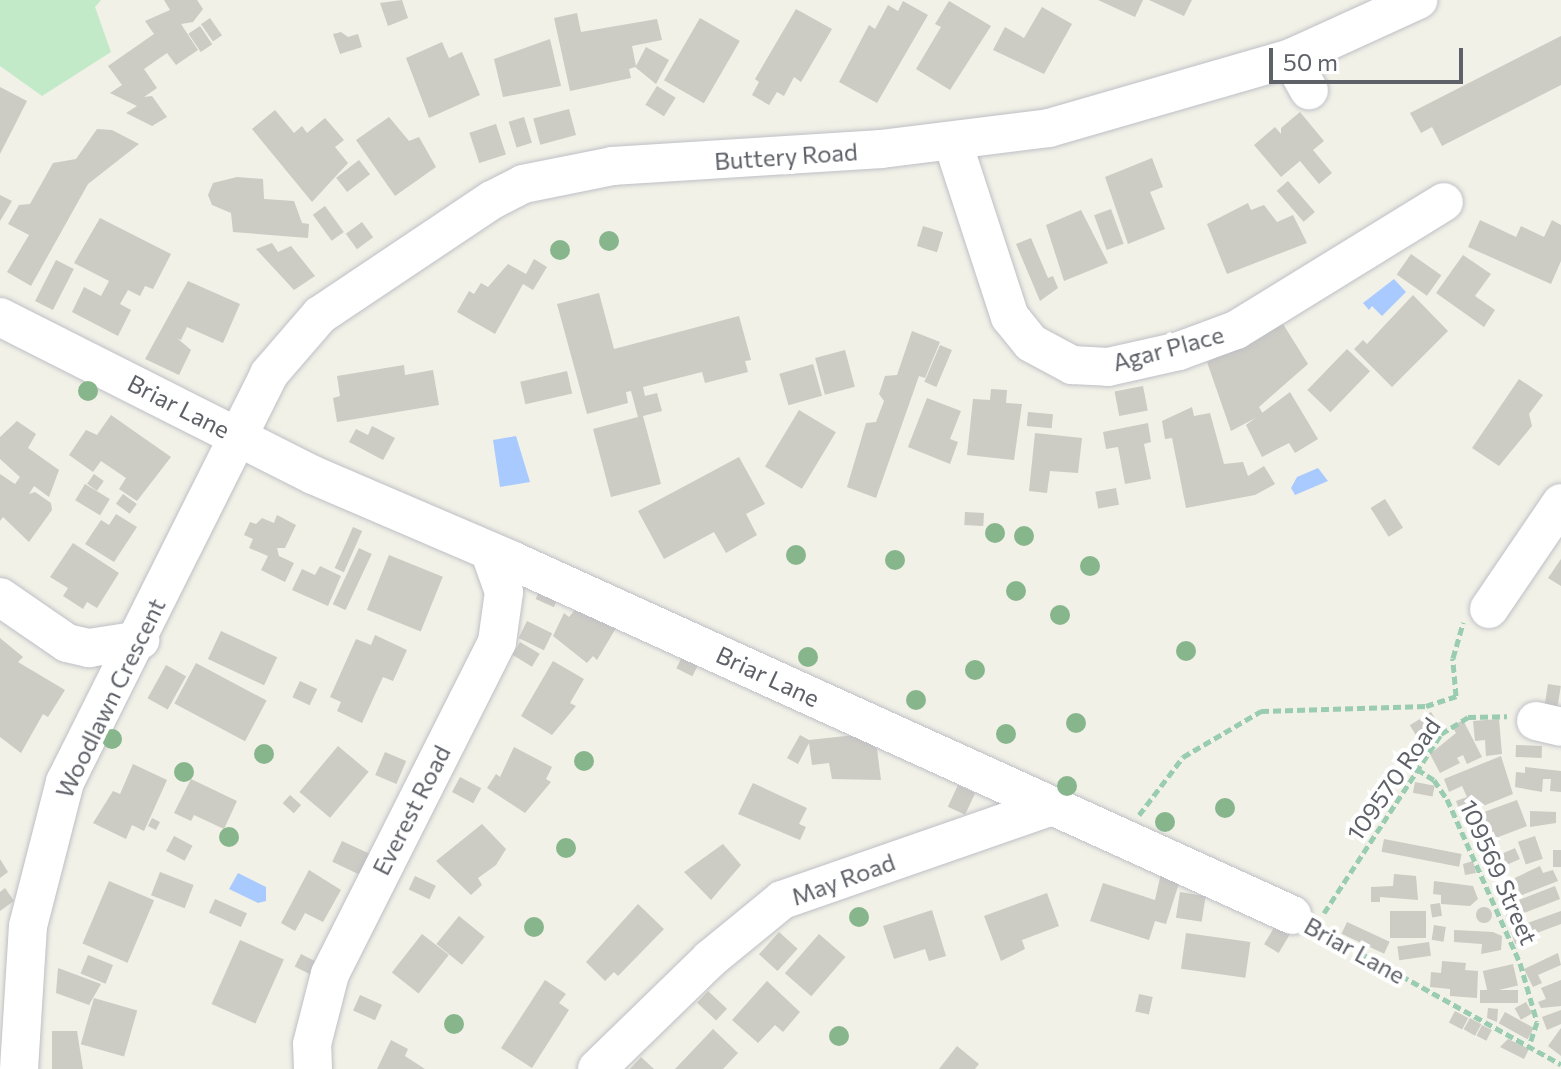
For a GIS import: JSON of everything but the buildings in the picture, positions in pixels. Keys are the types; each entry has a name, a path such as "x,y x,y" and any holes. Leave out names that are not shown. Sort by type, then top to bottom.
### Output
{"street":[{"name":"Buttery Road","path":"238,437 269,374 320,315 428,241 523,184 612,166 953,143 1063,124 1300,74 1418,0"},
{"name":"Agar Place","path":"953,143 1010,317 1031,343 1072,365 1108,367 1236,330 1444,202"},
{"name":"Briar Lane","path":"0,317 238,437 1303,921"},
{"name":"Woodlawn Crescent","path":"19,1069 28,926 52,820 82,747 140,640 238,437"},
{"path":"1489,609 1561,503"},
{"name":"Everest Road","path":"313,1069 312,1044 330,974 497,642 504,592 490,553"},
{"path":"0,597 67,643 89,648 140,640"},
{"name":"May Road","path":"597,1069 710,959 782,900 1049,807"}],"path":[{"path":"1121,838 1183,757 1261,711 1426,706 1456,696 1457,631 1461,623 1489,609"},
{"name":"109570 Road","path":"1303,921 1455,721 1484,714 1548,724"},
{"name":"109569 Street","path":"1417,769 1434,780 1447,799 1520,963 1537,1022 1529,1047"},
{"name":"Briar Lane","path":"1303,921 1561,1064"}],"green space":[{"path":"0,0 101,0 95,7 111,52 42,96 0,66"}],"water":[{"path":"1394,279 1406,292 1382,316 1372,306 1369,310 1363,303"},
{"path":"516,436 530,482 500,487 493,440"},
{"path":"1318,468 1328,481 1295,495 1291,488 1297,477"},
{"path":"238,873 266,887 266,901 258,903 229,889"}]}
